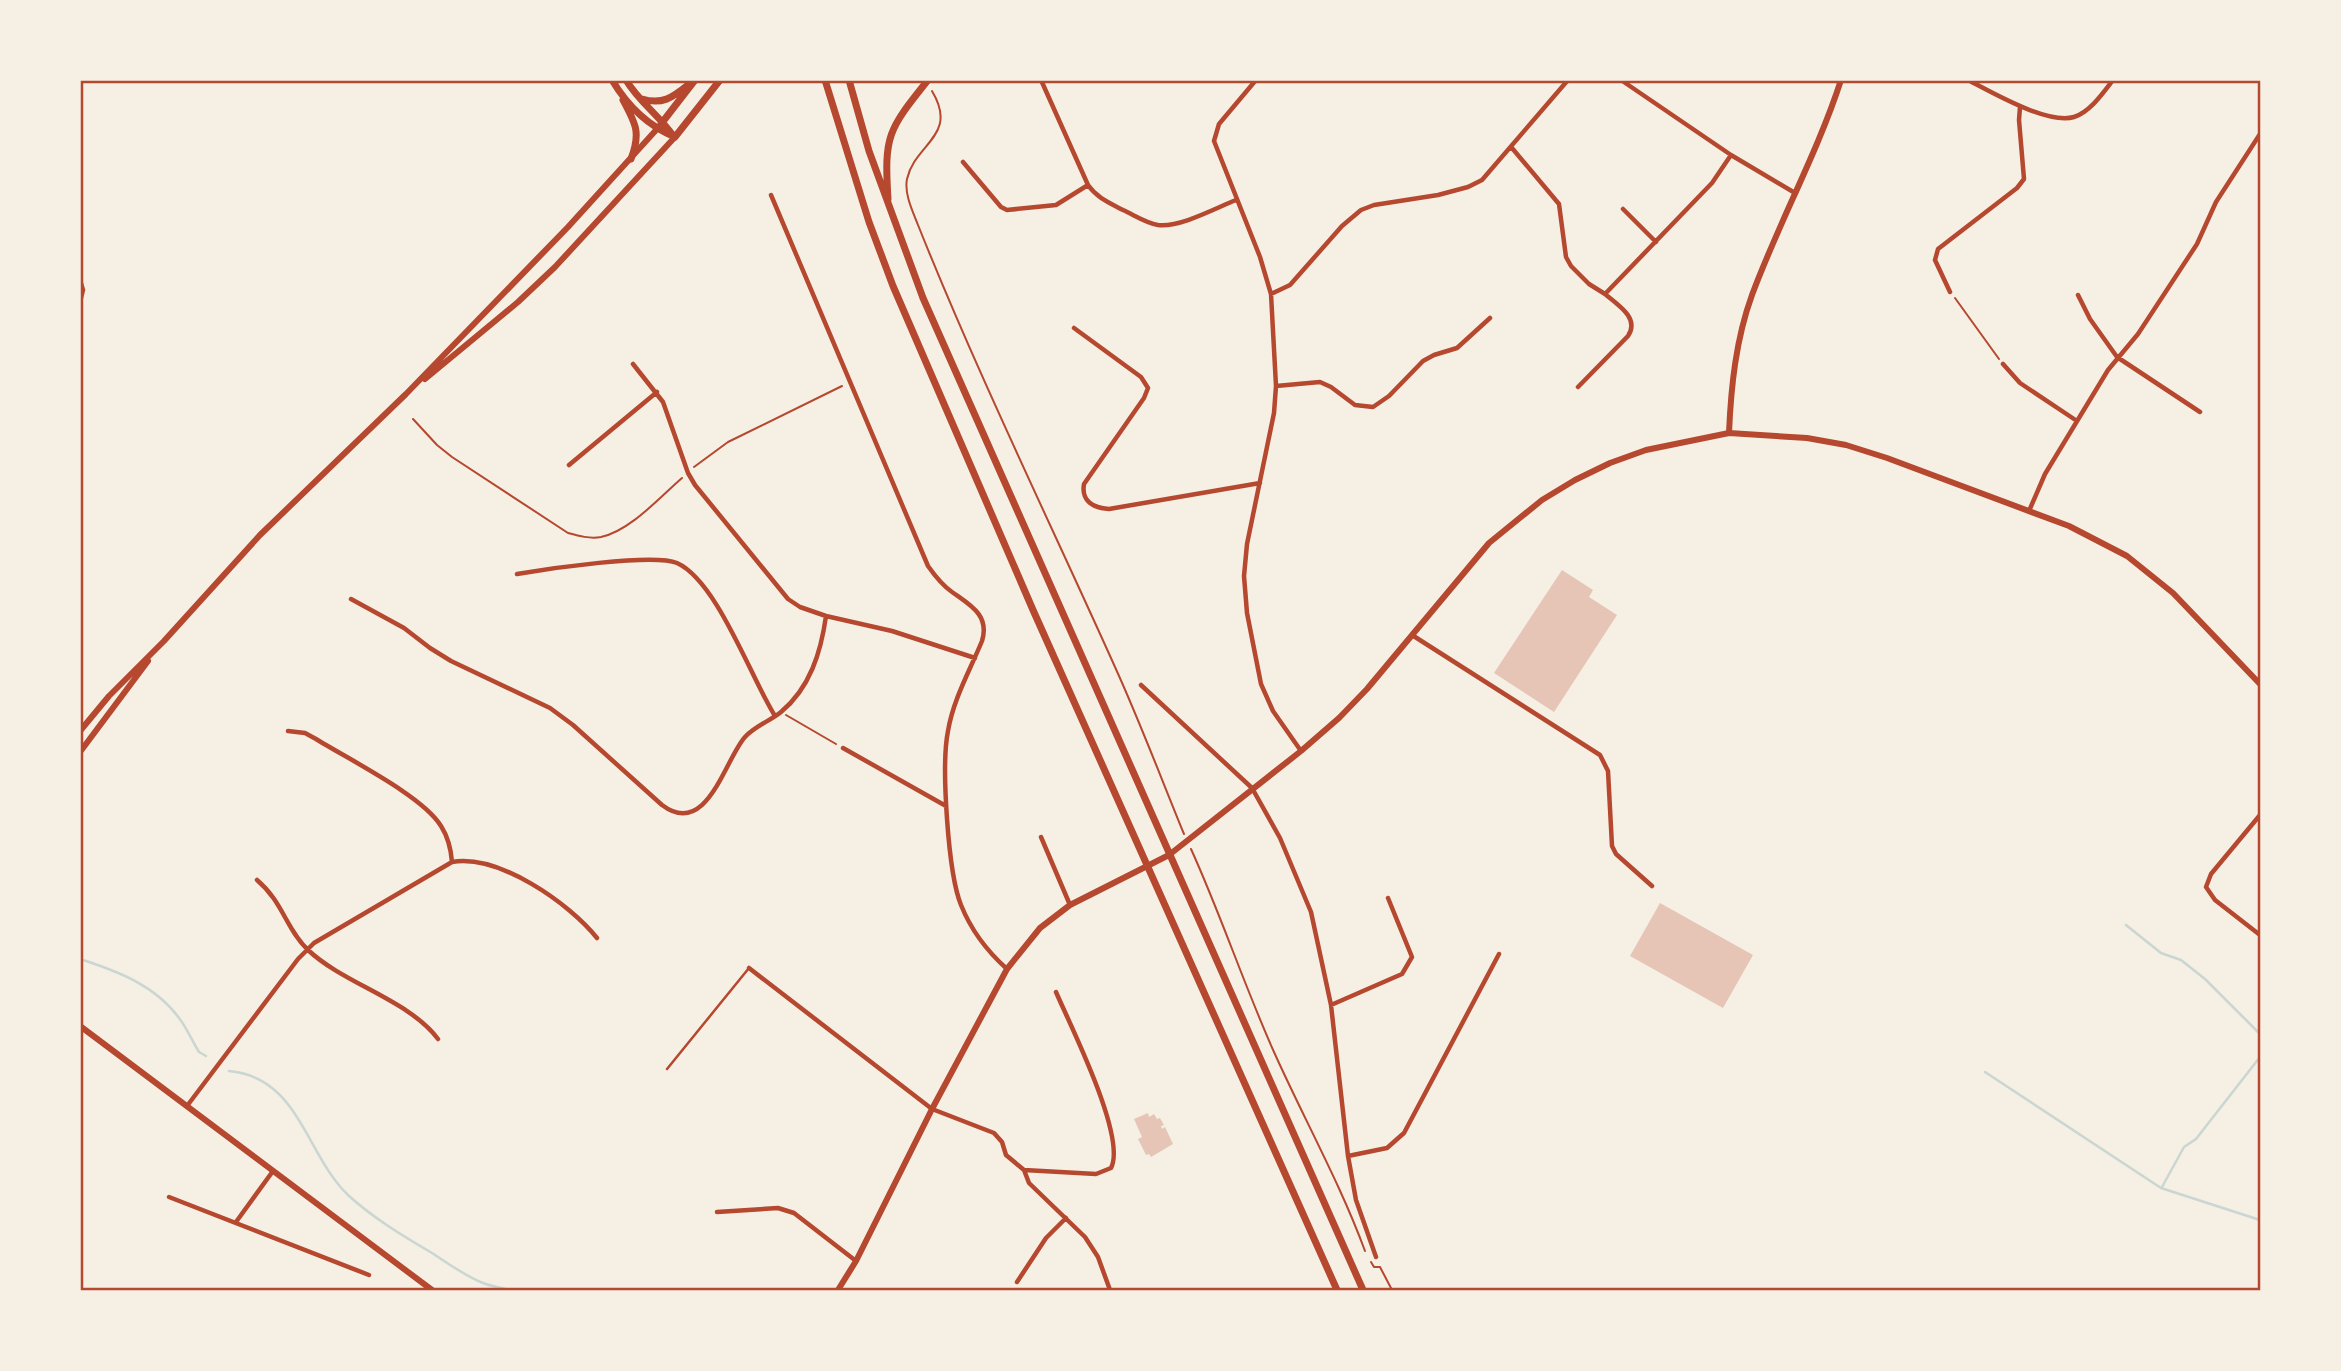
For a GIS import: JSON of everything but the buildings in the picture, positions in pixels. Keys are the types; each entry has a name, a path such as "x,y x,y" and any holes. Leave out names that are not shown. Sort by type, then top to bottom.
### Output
{"main road":[{"path":"612,80 637,132 631,159"},
{"path":"626,80 675,137"},
{"path":"657,130 694,80"},
{"path":"640,99 656,102 667,100 694,80"},
{"path":"675,137 720,80"},
{"path":"825,80 869,222 893,286 1033,610 1337,1290"},
{"path":"849,80 889,210 923,298 1363,1290"},
{"path":"889,210 886,160 888,138 902,112 929,84"},
{"path":"618,90 657,130 675,137"}],"street":[{"path":"1041,80 1088,185 1106,201 1151,223 1161,225 1177,223 1236,200"},
{"path":"1256,80 1219,124 1214,146 1260,257 1271,294 1276,386 1269,444 1245,555 1244,576 1247,613 1261,684 1273,711 1301,751"},
{"path":"1271,294 1297,279 1329,238 1361,210 1374,205 1438,195 1473,185 1486,177 1568,80"},
{"path":"1621,80 1731,155 1796,194"},
{"path":"1729,433 1733,372 1752,296 1841,80"},
{"path":"1968,80 2020,107 2073,118 2087,110 2113,80"},
{"path":"1950,292 1935,260 1937,249 2017,188 2024,179 2020,107"},
{"path":"80,731 109,696 164,641 260,535 407,394 657,130"},
{"path":"2029,511 2045,474 2077,421 2117,358 2138,334 2197,244 2216,202 2260,134"},
{"path":"407,394 500,317 555,267 675,137"},
{"path":"1512,148 1559,204 1566,257 1571,266 1630,319 1632,329 1628,336 1578,387"},
{"path":"1605,294 1712,183 1731,155"},
{"path":"963,162 1001,207 1007,210 1056,205 1088,185"},
{"path":"771,195 928,566 942,584 971,604 982,618 984,634 947,731 947,807 953,869 960,903 988,950 1007,969"},
{"path":"1623,209 1656,242"},
{"path":"80,280 83,290 80,302"},
{"path":"2078,295 2090,319 2117,358 2200,412"},
{"path":"1276,386 1320,382 1355,405 1373,407 1389,396 1423,361 1457,348 1490,318"},
{"path":"1074,328 1141,377 1148,388 1144,398 1084,484 1082,492 1091,505 1109,509 1260,483"},
{"path":"2003,363 2020,383 2077,421"},
{"path":"633,364 669,412 688,473 788,598 800,607 826,616 892,631 975,658"},
{"path":"569,465 657,393"},
{"path":"838,1290 856,1261 932,1109 1007,969 1040,928 1070,905 1169,855 1301,751 1339,718 1489,543 1542,500 1610,463 1646,450 1729,433 1807,438 1846,445 1961,484 2093,537 2144,568 2173,593 2260,684"},
{"path":"517,574 631,560 677,563 696,578 714,602 775,716"},
{"path":"351,599 404,628 451,661 550,708 671,812 689,812 706,800 715,790 745,736 781,712 794,698 816,663 826,616"},
{"path":"1412,635 1600,755 1610,782 1612,846 1616,854 1652,886"},
{"path":"80,752 164,641"},
{"path":"1141,685 1252,788 1280,838 1311,912 1331,1005 1348,1156 1356,1200 1376,1257"},
{"path":"288,731 305,733 316,738 424,806 441,825 448,838 452,862"},
{"path":"843,748 947,807"},
{"path":"2260,815 2211,874 2206,887 2215,900 2260,935"},
{"path":"1041,837 1070,905"},
{"path":"187,1106 307,949 325,935 452,862 477,861 501,868 570,910 597,938"},
{"path":"257,880 275,898 307,949 326,964 422,1022 438,1039"},
{"path":"1331,1005 1402,974 1412,957 1388,898"},
{"path":"1348,1156 1387,1148 1404,1133 1499,954"},
{"path":"749,968 932,1109 995,1133 1002,1142 1006,1155 1024,1170 1029,1183 1092,1247 1110,1290"},
{"path":"1024,1170 1096,1174 1106,1171 1113,1163 1111,1135 1101,1098 1056,992"},
{"path":"80,1026 432,1290"},
{"path":"236,1222 273,1171"},
{"path":"169,1197 369,1275"},
{"path":"717,1212 778,1208 786,1210 794,1213 856,1261"},
{"path":"1017,1282 1046,1238 1066,1218"}],"lane":[{"path":"667,1069 749,968"}],"path":[{"path":"929,84 939,103 942,118 936,137 912,166 907,181 911,208 946,294 1115,667 1187,841 1212,894 1272,1049 1352,1217 1368,1258 1374,1267 1380,1267 1392,1290"},
{"path":"1950,292 2003,363"},
{"path":"413,419 436,445 452,457 568,533 583,537 600,537 631,523 728,442 850,382"},
{"path":"781,712 843,748"}],"waterway":[{"path":"2126,925 2161,953 2181,960 2205,979 2260,1034"},
{"path":"80,959 121,974 159,997 182,1022 199,1052 206,1056"},
{"path":"2162,1187 2184,1147 2196,1139 2260,1057"},
{"path":"229,1071 252,1076 271,1087 286,1102 334,1178 348,1195 368,1211 470,1277 509,1290"},
{"path":"1985,1072 2161,1188 2260,1220"}]}
